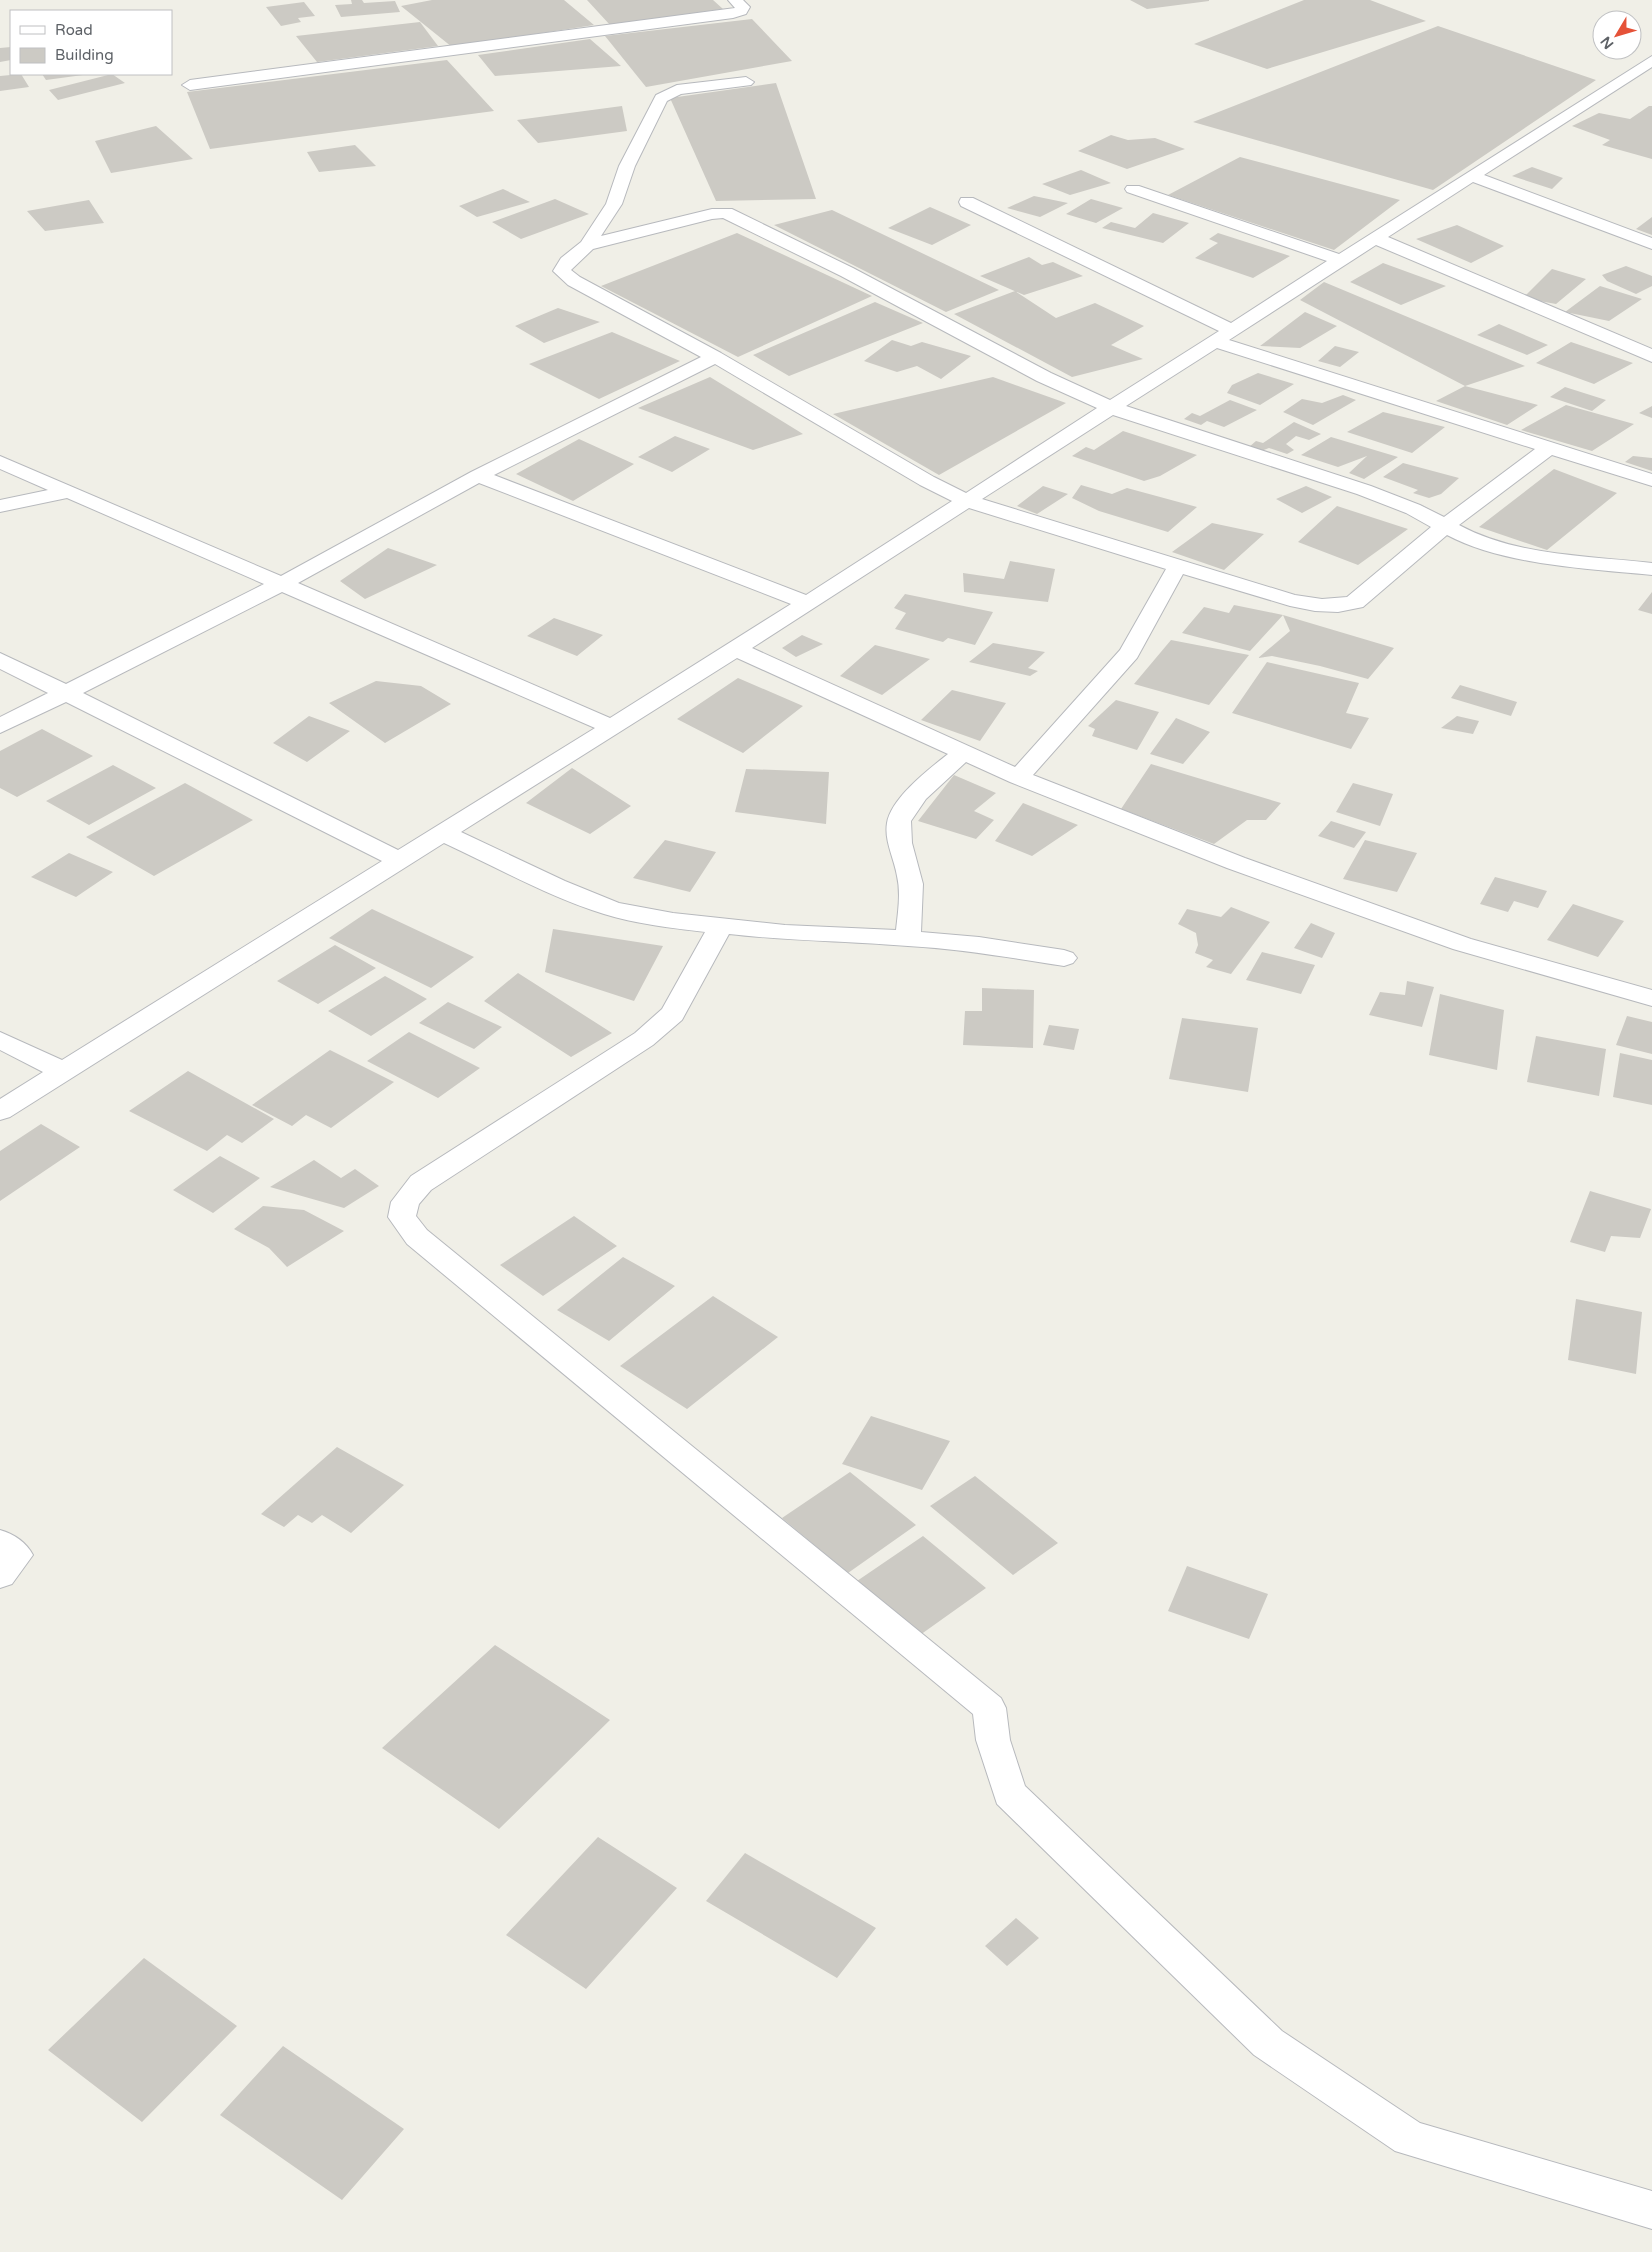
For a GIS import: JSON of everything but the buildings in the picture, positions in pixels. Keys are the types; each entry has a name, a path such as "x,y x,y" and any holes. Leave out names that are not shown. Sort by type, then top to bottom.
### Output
{"street":[{"path":"190,85 733,14 741,11 743,8 735,0"},
{"path":"0,1111 736,649 1652,60"},
{"path":"746,82 678,90 661,98 627,166 614,204 587,244 567,262 562,270 574,281 715,356 927,481 967,501 1290,600 1319,606 1341,607 1356,602 1445,526 1549,448"},
{"path":"1472,176 1652,244"},
{"path":"1133,189 1341,260"},
{"path":"967,202 1224,336 1549,448 1652,480"},
{"path":"587,244 712,214 726,213 847,272 1044,377 1112,408 1364,490 1413,509 1471,540 1519,552 1566,560 1652,569"},
{"path":"1375,238 1652,356"},
{"path":"0,726 283,583 478,476 715,356"},
{"path":"0,462 612,727"},
{"path":"478,476 808,603"},
{"path":"0,506 69,492"},
{"path":"1018,777 1129,653 1178,565"},
{"path":"736,649 1018,777 1236,863 1462,944 1652,998"},
{"path":"0,660 399,860"},
{"path":"908,938 910,879 900,841 900,820 931,778 964,752"},
{"path":"443,833 556,886 612,909 673,921 785,933 908,938 979,945 1064,958"},
{"path":"722,926 673,1014 644,1040 421,1183 405,1202 402,1217 417,1237 989,1708 993,1740 1010,1794 1268,2043 1408,2138 1652,2210"},
{"path":"0,1040 63,1071"},
{"path":"0,1542 17,1555 0,1575"}]}
